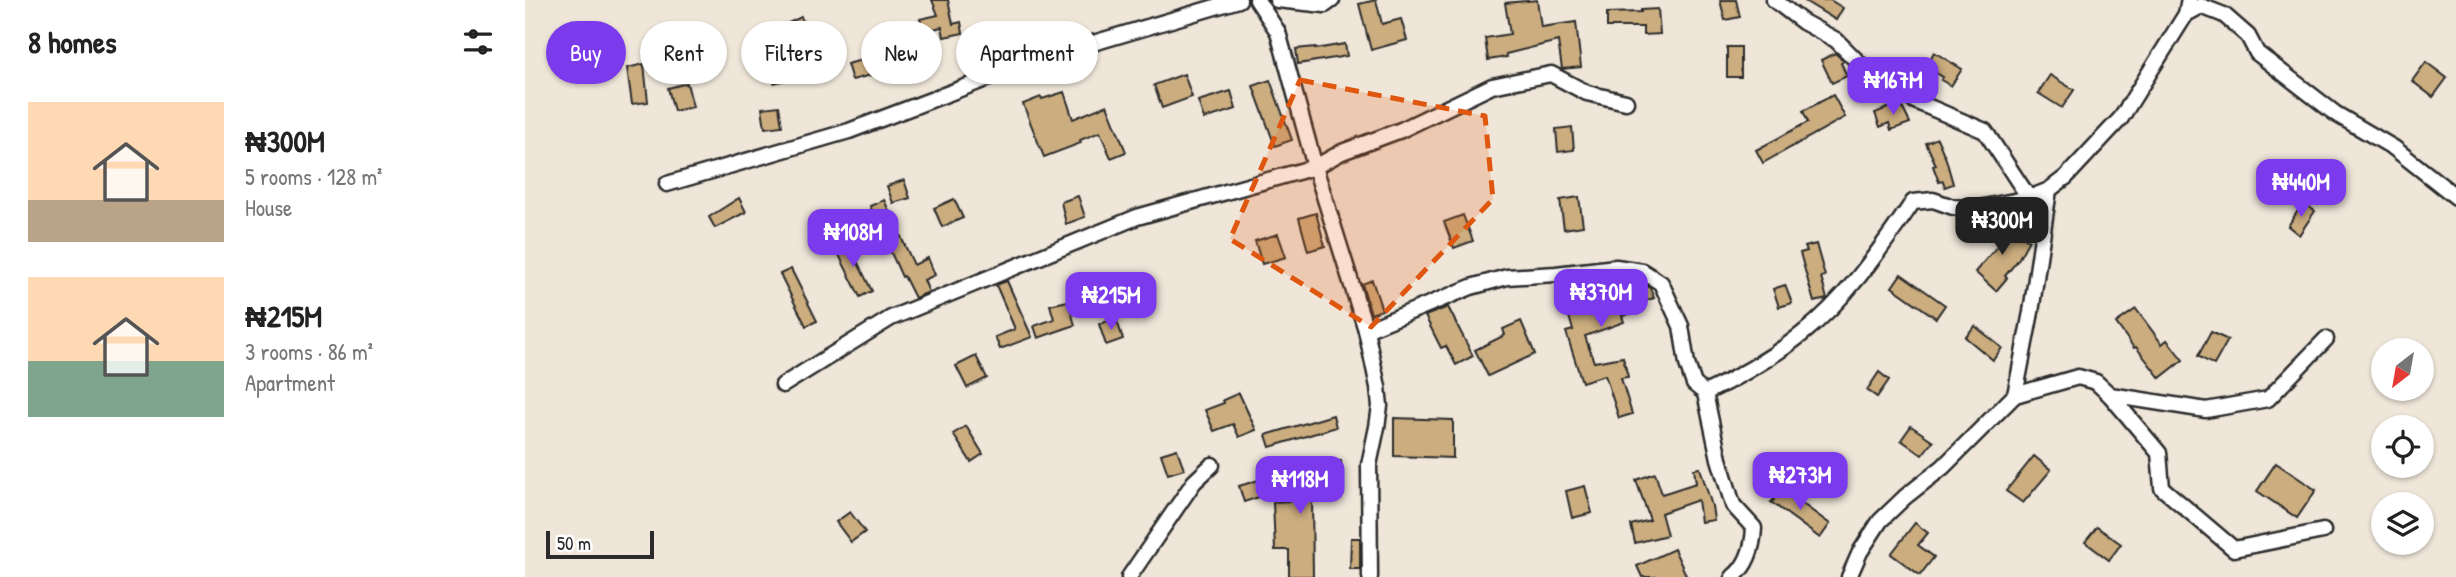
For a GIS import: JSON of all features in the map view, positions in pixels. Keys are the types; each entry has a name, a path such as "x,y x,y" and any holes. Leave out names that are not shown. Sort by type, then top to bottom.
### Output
{"street":[{"path":"667,184 849,131 1039,59 1239,0"},
{"path":"1257,0 1277,32 1315,167 1366,330 1380,406 1369,466 1370,577"},
{"path":"1277,0 1325,5 1332,0"},
{"path":"1775,0 1803,22 1836,40 1871,75 1915,101 1985,131 2029,198"},
{"path":"1706,393 1745,374 1803,333 1842,296 1913,202 1933,200 1953,207 1974,209 2029,198 2049,190 2066,177 2121,118 2187,7 2201,6 2224,15 2248,36 2257,53 2336,114 2394,148 2456,197"},
{"path":"783,385 891,318 1137,217 1315,167 1342,152 1401,130 1492,86 1551,74 1587,93 1626,102"},
{"path":"2015,396 2031,312 2049,190"},
{"path":"1366,330 1471,287 1507,277 1616,267 1642,271 1661,283 1681,326 1687,364 1694,384 1706,393 1719,459 1733,505 1754,528 1753,546 1741,570 1733,577"},
{"path":"2110,395 2206,410 2268,399 2326,339"},
{"path":"1849,577 1860,552 1880,521 1943,467 2015,396 2078,377 2095,382 2110,395 2159,453 2162,488 2234,549 2323,531"},
{"path":"1129,577 1194,482 1212,465"}],"highlighted area":[{"path":"1300,80 1485,116 1493,199 1371,327 1230,239"}],"building":[{"path":"932,0 948,0 953,24 956,23 956,34 944,37 942,21 920,19 938,15"},
{"path":"1376,0 1382,24 1401,19 1407,40 1371,50 1359,4"},
{"path":"1537,0 1541,27 1576,22 1581,67 1562,69 1558,41 1488,60 1485,38 1510,34 1505,3"},
{"path":"1720,0 1736,0 1740,17 1725,20"},
{"path":"1803,0 1830,0 1843,8 1836,20"},
{"path":"1658,9 1660,34 1643,35 1643,27 1607,27 1607,13"},
{"path":"1345,44 1347,56 1298,64 1296,49"},
{"path":"1727,47 1741,47 1741,77 1727,77"},
{"path":"1934,52 1962,69 1951,86 1941,80 1943,77 1926,67"},
{"path":"1835,53 1844,61 1841,63 1847,76 1832,83 1821,60"},
{"path":"861,60 861,78 852,80 847,64"},
{"path":"2426,62 2447,78 2433,97 2412,81"},
{"path":"640,65 640,84 646,84 648,102 632,104 627,68"},
{"path":"1184,74 1192,97 1162,108 1154,85"},
{"path":"2050,75 2074,90 2062,108 2038,93"},
{"path":"1270,80 1292,140 1275,146 1253,86"},
{"path":"687,84 693,107 674,111 668,88"},
{"path":"1231,91 1236,109 1204,119 1198,101"},
{"path":"1064,92 1073,119 1107,105 1126,152 1111,158 1100,132 1080,140 1081,143 1044,157 1023,104"},
{"path":"1833,95 1845,117 1763,163 1756,150 1808,122 1803,111"},
{"path":"1900,103 1910,123 1891,130 1889,123 1880,127 1875,113"},
{"path":"779,106 782,126 765,128 762,108"},
{"path":"1572,127 1574,150 1558,152 1556,129"},
{"path":"1937,138 1953,184 1945,187 1943,181 1939,182 1933,166 1936,165 1926,143"},
{"path":"904,180 910,198 893,203 887,186"},
{"path":"1078,196 1085,217 1066,224 1061,202"},
{"path":"1579,197 1583,226 1564,229 1560,200"},
{"path":"739,198 746,212 715,228 709,217"},
{"path":"954,199 963,218 942,227 934,208"},
{"path":"884,200 914,265 928,258 935,275 924,280 929,292 915,298 904,276 902,277 870,206"},
{"path":"2303,203 2315,211 2299,235 2288,226"},
{"path":"1316,213 1325,246 1308,251 1299,218"},
{"path":"1463,215 1473,241 1454,248 1444,222"},
{"path":"1999,223 2029,240 2005,276 2007,278 1996,291 1975,272 2001,242 1992,237"},
{"path":"1278,234 1286,257 1262,264 1255,241"},
{"path":"847,241 872,291 860,297 835,247"},
{"path":"1816,244 1825,276 1821,277 1827,299 1814,302 1800,253 1807,251 1805,247"},
{"path":"791,269 817,321 806,326 780,274"},
{"path":"1901,274 1945,305 1936,318 1892,287"},
{"path":"1609,277 1613,293 1646,285 1654,298 1641,302 1644,310 1622,316 1624,322 1585,336 1594,362 1623,357 1628,377 1621,378 1632,414 1619,418 1605,375 1582,382 1566,332 1573,330 1560,286"},
{"path":"1372,280 1382,310 1371,314 1362,284"},
{"path":"1007,281 1032,337 1000,349 995,337 1015,329 996,285"},
{"path":"1785,285 1792,303 1779,307 1773,289"},
{"path":"1068,301 1075,325 1038,338 1034,326 1054,319 1050,305"},
{"path":"1448,307 1473,356 1456,365 1446,346 1441,348 1425,316"},
{"path":"2136,309 2162,344 2167,340 2183,360 2160,378 2116,323"},
{"path":"1116,318 1123,339 1106,345 1099,324"},
{"path":"1521,321 1535,354 1488,376 1475,350 1505,335 1503,329"},
{"path":"1975,326 2002,348 1993,360 1965,337"},
{"path":"2211,332 2228,340 2214,365 2198,356"},
{"path":"976,356 987,378 967,388 956,366"},
{"path":"1879,372 1889,380 1877,397 1867,390"},
{"path":"1239,393 1256,430 1239,437 1233,424 1214,431 1205,410 1224,403 1223,400"},
{"path":"1333,415 1336,427 1270,447 1266,435"},
{"path":"1394,418 1453,420 1453,458 1394,456"},
{"path":"966,426 983,454 971,462 953,434"},
{"path":"1911,426 1933,441 1922,455 1901,440"},
{"path":"1177,449 1184,469 1168,474 1161,454"},
{"path":"2034,456 2051,470 2023,503 2006,491"},
{"path":"1341,461 1342,473 1317,475 1317,498 1312,498 1313,576 1289,576 1289,550 1275,550 1273,502 1292,501 1291,478 1286,478 1285,466"},
{"path":"2276,463 2316,490 2297,518 2257,491"},
{"path":"1700,468 1714,520 1701,522 1698,500 1661,513 1667,535 1635,543 1631,525 1650,520 1636,480 1655,473 1662,494 1696,483 1694,469"},
{"path":"1262,479 1265,495 1244,502 1239,486"},
{"path":"1585,486 1592,513 1572,518 1566,491"},
{"path":"1789,486 1796,499 1830,524 1820,538 1771,502 1774,500 1772,496"},
{"path":"850,512 865,532 851,542 836,522"},
{"path":"1915,523 1928,533 1918,545 1934,557 1920,575 1891,554"},
{"path":"2097,527 2121,544 2109,560 2085,542"},
{"path":"1351,538 1360,538 1360,569 1350,569"},
{"path":"1674,549 1687,577 1642,577 1637,566"}]}
